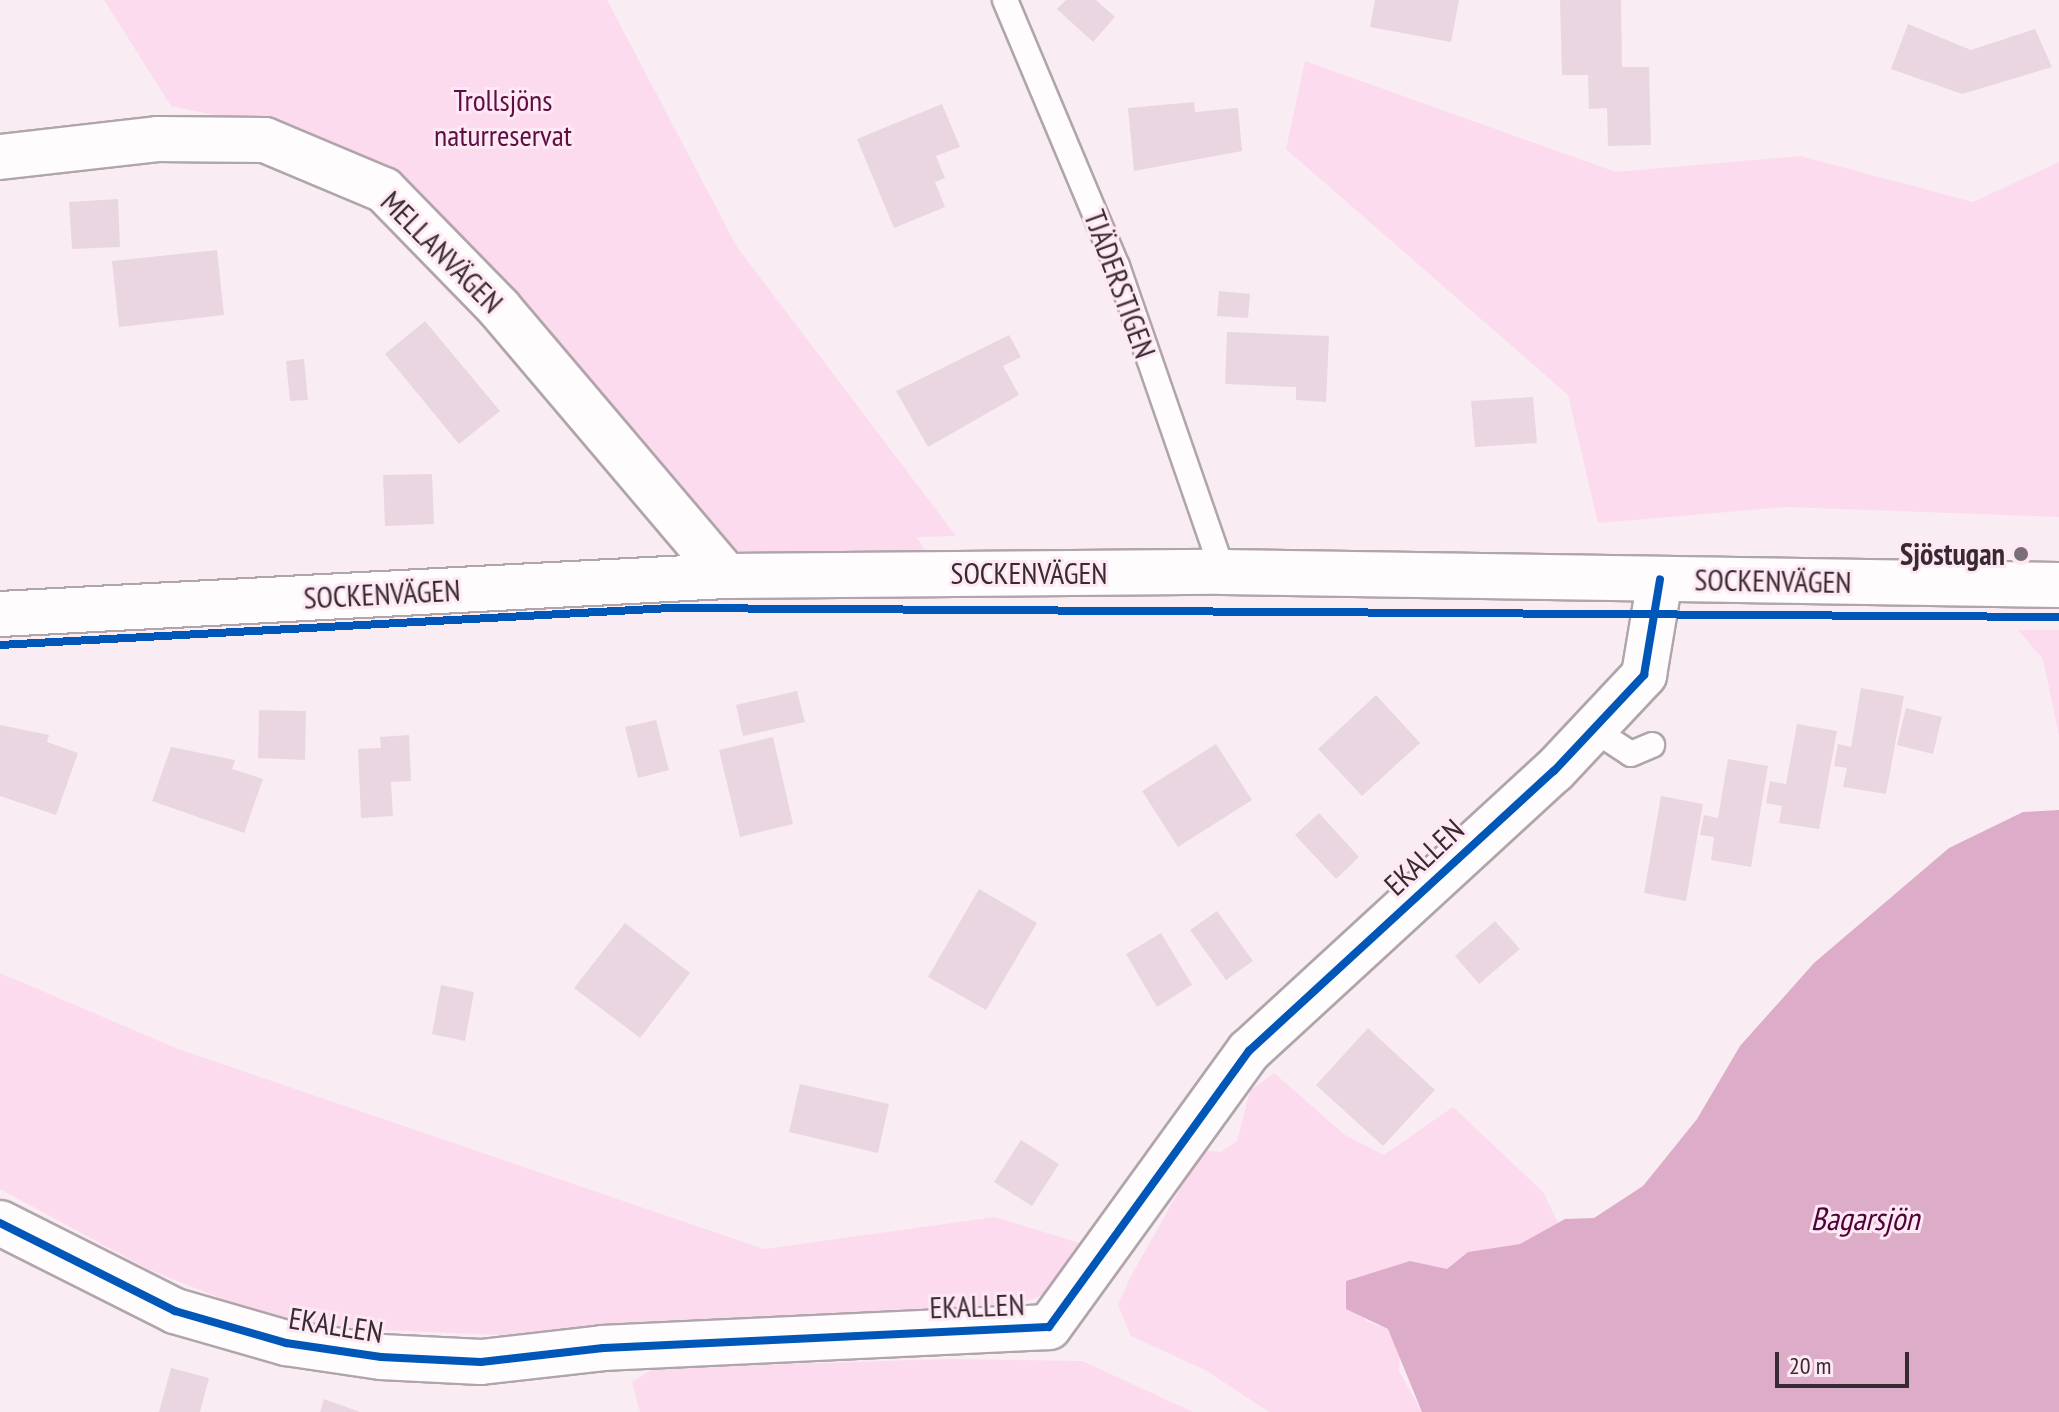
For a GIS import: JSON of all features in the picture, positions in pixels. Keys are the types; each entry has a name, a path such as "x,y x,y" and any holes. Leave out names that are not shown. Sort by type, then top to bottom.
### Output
{"street":[{"name":"MELLANVÄGEN","path":"0,157 157,139 265,140 384,190 499,308 726,576"},
{"name":"SOCKENVÄGEN","path":"0,614 726,576 1223,572 2059,585"},
{"name":"EKALLEN","path":"0,1223 175,1311 286,1343 381,1357 481,1362 603,1348 1049,1327 1249,1051 1593,729 1644,675 1660,579"}],"lane":[{"name":"TJÄDERSTIGEN","path":"1005,0 1117,266 1223,572"},
{"path":"1593,729 1631,754 1652,745"}],"green space":[{"name":"Trollsjöns naturreservat","path":"104,0 607,0 737,247 956,536 917,537 925,551 736,556 389,167 292,131 171,106"},
{"path":"1305,61 1616,172 1800,156 1973,202 2059,162 2059,517 1786,507 1598,523 1568,395 1286,149"},
{"path":"2018,630 2059,630 2059,735 2043,659"},
{"path":"0,973 178,1049 764,1249 995,1217 1083,1244 1055,1291 985,1316 501,1335 289,1326 148,1269 0,1189"},
{"path":"1274,1073 1345,1135 1384,1155 1453,1107 1543,1192 1558,1223 1520,1244 1468,1252 1447,1269 1410,1261 1346,1281 1366,1321 1388,1329 1400,1349 1399,1371 1422,1412 1269,1412 1207,1371 1131,1336 1118,1305 1131,1276 1202,1150 1221,1152 1237,1141 1250,1091"},
{"path":"950,1359 1082,1361 1193,1412 640,1412 632,1382 654,1368"}],"water":[{"name":"Bagarsjön","path":"2059,810 2059,1412 1422,1412 1388,1329 1346,1309 1346,1281 1410,1261 1447,1269 1468,1252 1520,1244 1565,1219 1594,1218 1643,1186 1697,1119 1740,1046 1814,963 1949,848 2023,812"}],"building":[{"path":"1066,0 1096,0 1115,17 1093,42 1057,9"},
{"path":"1375,0 1459,0 1451,42 1370,27"},
{"path":"1560,0 1621,0 1622,67 1649,67 1651,145 1608,146 1607,108 1589,109 1588,75 1562,75"},
{"path":"1908,24 1971,50 2035,29 2052,67 1962,94 1891,69"},
{"path":"1194,102 1195,112 1238,108 1242,151 1134,171 1128,108"},
{"path":"942,104 960,147 936,156 945,178 935,182 945,207 894,228 857,139"},
{"path":"118,199 120,247 72,249 69,202"},
{"path":"217,250 224,315 119,327 112,261"},
{"path":"1219,291 1250,294 1248,318 1217,316"},
{"path":"425,321 500,411 459,444 385,354"},
{"path":"1227,332 1329,336 1326,402 1296,400 1296,387 1225,384"},
{"path":"1009,335 1021,357 1003,366 1019,395 928,447 896,391"},
{"path":"304,359 308,400 290,401 286,361"},
{"path":"1533,397 1537,443 1475,447 1471,401"},
{"path":"432,474 434,524 385,526 383,475"},
{"path":"1861,688 1904,696 1886,794 1843,787 1847,768 1834,766 1838,744 1851,747"},
{"path":"797,691 805,722 743,736 736,705"},
{"path":"1376,695 1420,743 1362,796 1318,749"},
{"path":"1906,708 1942,717 1933,754 1897,745"},
{"path":"259,710 306,711 305,760 258,758"},
{"path":"656,720 669,770 638,778 625,727"},
{"path":"1797,724 1837,731 1819,829 1779,823 1782,806 1766,803 1770,781 1786,784"},
{"path":"0,725 49,735 47,742 78,753 56,815 0,796"},
{"path":"409,735 411,781 391,782 393,816 361,818 358,749 381,748 380,737"},
{"path":"773,737 793,824 740,837 719,750"},
{"path":"1216,744 1252,800 1178,847 1142,791"},
{"path":"171,747 235,760 232,769 263,779 244,833 152,801"},
{"path":"1728,759 1768,766 1751,867 1711,860 1714,837 1700,835 1704,815 1718,818"},
{"path":"1661,796 1703,804 1686,901 1644,893"},
{"path":"1319,813 1359,857 1336,879 1295,835"},
{"path":"979,889 1037,923 986,1010 928,977"},
{"path":"1217,911 1253,961 1226,980 1190,930"},
{"path":"1495,921 1520,949 1479,984 1455,956"},
{"path":"625,923 690,973 640,1038 574,988"},
{"path":"1161,933 1192,985 1157,1007 1126,954"},
{"path":"441,985 474,992 465,1041 432,1034"},
{"path":"1368,1028 1435,1090 1383,1146 1316,1085"},
{"path":"800,1084 889,1104 878,1153 789,1132"},
{"path":"1021,1140 1059,1164 1032,1206 994,1182"},
{"path":"171,1368 209,1378 200,1412 159,1412"},
{"path":"324,1399 360,1412 320,1412"}],"cycle path":[{"path":"0,1223 175,1311 286,1343 381,1357 481,1362 603,1348 1049,1327 1249,1051 1554,771 1644,675 1660,579"},
{"path":"0,645 670,608 2059,617"}],"place":[{"name":"Sjöstugan","path":"2021,554"}]}
